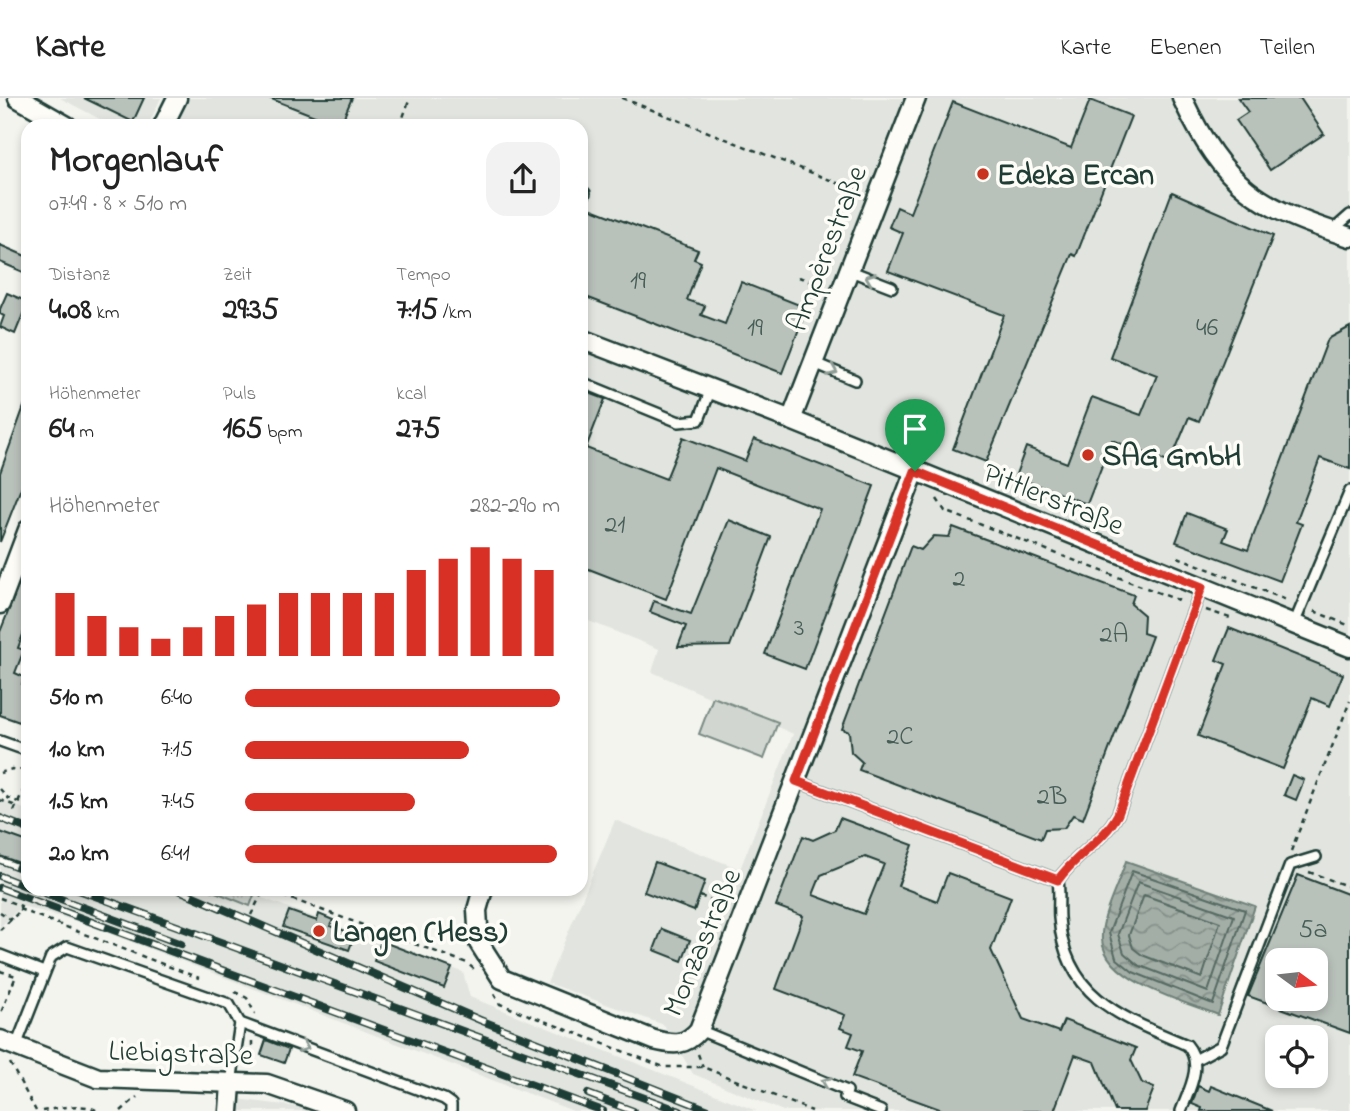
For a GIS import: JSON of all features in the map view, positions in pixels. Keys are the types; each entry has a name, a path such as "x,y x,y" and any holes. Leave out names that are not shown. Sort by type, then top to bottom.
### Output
{"street":[{"path":"18,98 55,119"},
{"path":"166,119 177,98"},
{"name":"Ampèrestraße","path":"791,420 916,98"},
{"path":"1182,98 1211,153 1242,188 1278,211 1350,237"},
{"name":"Pittlerstraße","path":"588,342 791,420 912,480 1202,587 1350,647"},
{"name":"Monzastraße","path":"481,896 477,910 479,943 502,979 654,1040 678,1045 699,1031 912,480"},
{"path":"0,604 21,548"},
{"name":"Liebigstraße","path":"8,1043 98,1078 231,1085 267,1084 345,1111"},
{"path":"229,1111 231,1085"}],"lane":[{"path":"1331,231 1350,215"},
{"path":"847,270 892,287"},
{"path":"812,362 855,380"},
{"path":"588,385 688,423 699,420 711,389"},
{"path":"1294,624 1350,491"},
{"path":"1181,1111 1195,1072 1195,1060 1187,1045 1106,1007 1088,991 1073,970 1065,944 1059,919 1058,880 1065,870 1101,839 1118,814 1202,587"},
{"path":"0,741 21,748"},
{"path":"796,781 1058,880"},
{"path":"1195,1060 1221,1046 1290,865 1317,857"},
{"path":"8,1043 51,957 67,947 229,1004 240,1023 231,1085"},
{"path":"0,955 44,972"},
{"path":"240,1023 444,1099 451,1104 452,1111"},
{"path":"699,1031 847,1091 845,1097 881,1111"}],"path":[{"path":"403,119 411,98"},
{"path":"622,98 875,198"},
{"path":"799,278 839,293"},
{"path":"907,450 919,456 930,410"},
{"path":"912,480 940,501 944,511 1234,620"},
{"path":"1167,554 1350,626"},
{"path":"1350,701 1291,851 1290,865 1350,887"},
{"path":"0,773 21,770"},
{"path":"0,789 16,804"},
{"path":"14,811 21,794"},
{"path":"0,800 21,805"},
{"path":"251,915 260,896"},
{"path":"700,896 745,913"},
{"path":"0,898 21,906 12,920 0,930"},
{"path":"0,912 12,920"},
{"path":"0,971 16,976 0,1015"},
{"path":"0,1059 11,1063 36,1111"},
{"path":"42,1111 68,1107 91,1107 98,1111"}],"shaded area":[{"path":"60,98 161,98 151,119 100,119"},
{"path":"176,98 1350,98 1350,1111 783,1111 693,1074 664,1025 547,983 583,896 588,896 588,885 615,820 740,869 793,734 652,672 659,649 588,621 588,119 166,119"},
{"path":"0,798 21,808 21,896 257,896 463,972 470,997 757,1111 573,1111 82,923 22,906 0,927"},
{"path":"238,1099 299,1107 309,1111 238,1111"}],"green space":[{"path":"713,697 778,722 764,759 699,734"},
{"path":"225,896 254,896 250,906"}],"water":[{"path":"1126,861 1255,906 1218,1015 1145,986 1113,964 1104,949 1103,924"}],"building":[{"path":"84,98 144,98 134,119 127,119"},
{"path":"269,98 352,98 343,119 322,119"},
{"path":"1238,98 1300,98 1324,134 1270,170 1236,120 1248,112"},
{"path":"1090,100 1131,116 1076,256 1072,254 986,462 953,449 1004,315 888,271 903,233 889,227 897,207 910,213 953,102 1071,148"},
{"path":"1172,192 1273,236 1199,421 1189,417 1170,463 1112,440 1087,504 1015,477 1026,447 1067,463 1092,397 1141,415 1157,375 1110,357"},
{"path":"588,207 698,250 694,259 701,262 687,300 705,306 701,315 725,324 741,282 807,308 782,373 588,298"},
{"path":"0,245 21,254 21,271 0,262"},
{"path":"7,293 21,299 21,319 15,334 0,327 4,316 0,314"},
{"path":"1350,327 1350,469 1320,458 1296,522 1302,524 1280,581 1176,542 1187,513 1228,529 1223,541 1248,550 1328,339"},
{"path":"588,393 605,399 588,443"},
{"path":"21,415 21,488 0,542 0,473"},
{"path":"683,437 745,461 754,439 874,486 805,669 765,654 820,509 716,468 666,599 588,569 588,449 666,479"},
{"path":"729,520 771,537 730,646 678,647 686,626 650,612 654,601 691,614"},
{"path":"953,527 1134,595 1131,604 1144,615 1143,633 1152,636 1083,819 1073,815 1064,828 1045,829 1041,839 859,770 862,762 851,752 849,732 842,729 911,546 921,550 934,536 949,537"},
{"path":"21,580 21,640 18,648 21,649 21,658 15,673 21,676 21,722 0,715 0,632"},
{"path":"1229,628 1343,674 1330,706 1312,698 1283,769 1198,736 1226,664 1216,660"},
{"path":"1292,775 1304,780 1296,800 1284,795"},
{"path":"840,818 913,845 898,886 937,901 948,873 1011,897 991,950 1023,1019 1059,1032 1064,1020 1136,1048 1131,1060 1142,1083 1154,1088 1145,1111 1115,1111 1095,1062 1075,1055 1054,1111 945,1111 852,1077 862,1051 848,1046 853,1033 840,1028 845,1015 776,989 803,916 776,906 803,836 813,840 835,830","holes":["865,857 884,864 864,914 813,895 821,875"]},
{"path":"0,832 21,840 21,864 0,856"},
{"path":"655,862 705,881 694,911 644,892"},
{"path":"1298,875 1350,895 1350,1033 1292,1012 1328,1012 1328,948 1268,948"},
{"name":"Langen (Hess)","path":"289,911 317,921 319,914 333,920 330,926 355,934 349,950 283,927"},
{"path":"662,929 690,940 682,961 654,950"},
{"path":"381,941 452,968 444,988 374,961"},
{"path":"1265,955 1265,1002 1248,996"},
{"path":"266,1040 289,1049 284,1063 261,1055"},
{"path":"1198,1086 1209,1091 1211,1086 1272,1111 1201,1111 1202,1108 1192,1104"}],"railway":[{"path":"0,818 21,826"},
{"path":"0,860 21,868"},
{"path":"0,876 21,884"},
{"path":"0,888 21,896"},
{"path":"22,896 603,1111"},
{"path":"53,896 181,944"},
{"path":"95,896 680,1111"},
{"path":"193,896 480,1020 711,1111"},
{"path":"588,1094 633,1111"}],"place":[{"name":"Edeka Ercan","path":"983,174"},
{"name":"SAG GmbH","path":"1088,455"},
{"name":"Langen (Hess)","path":"319,931"}],"route":[{"path":"915,471 1202,587 1118,814 1101,839 1065,870 1058,880 796,781 915,471"}]}
